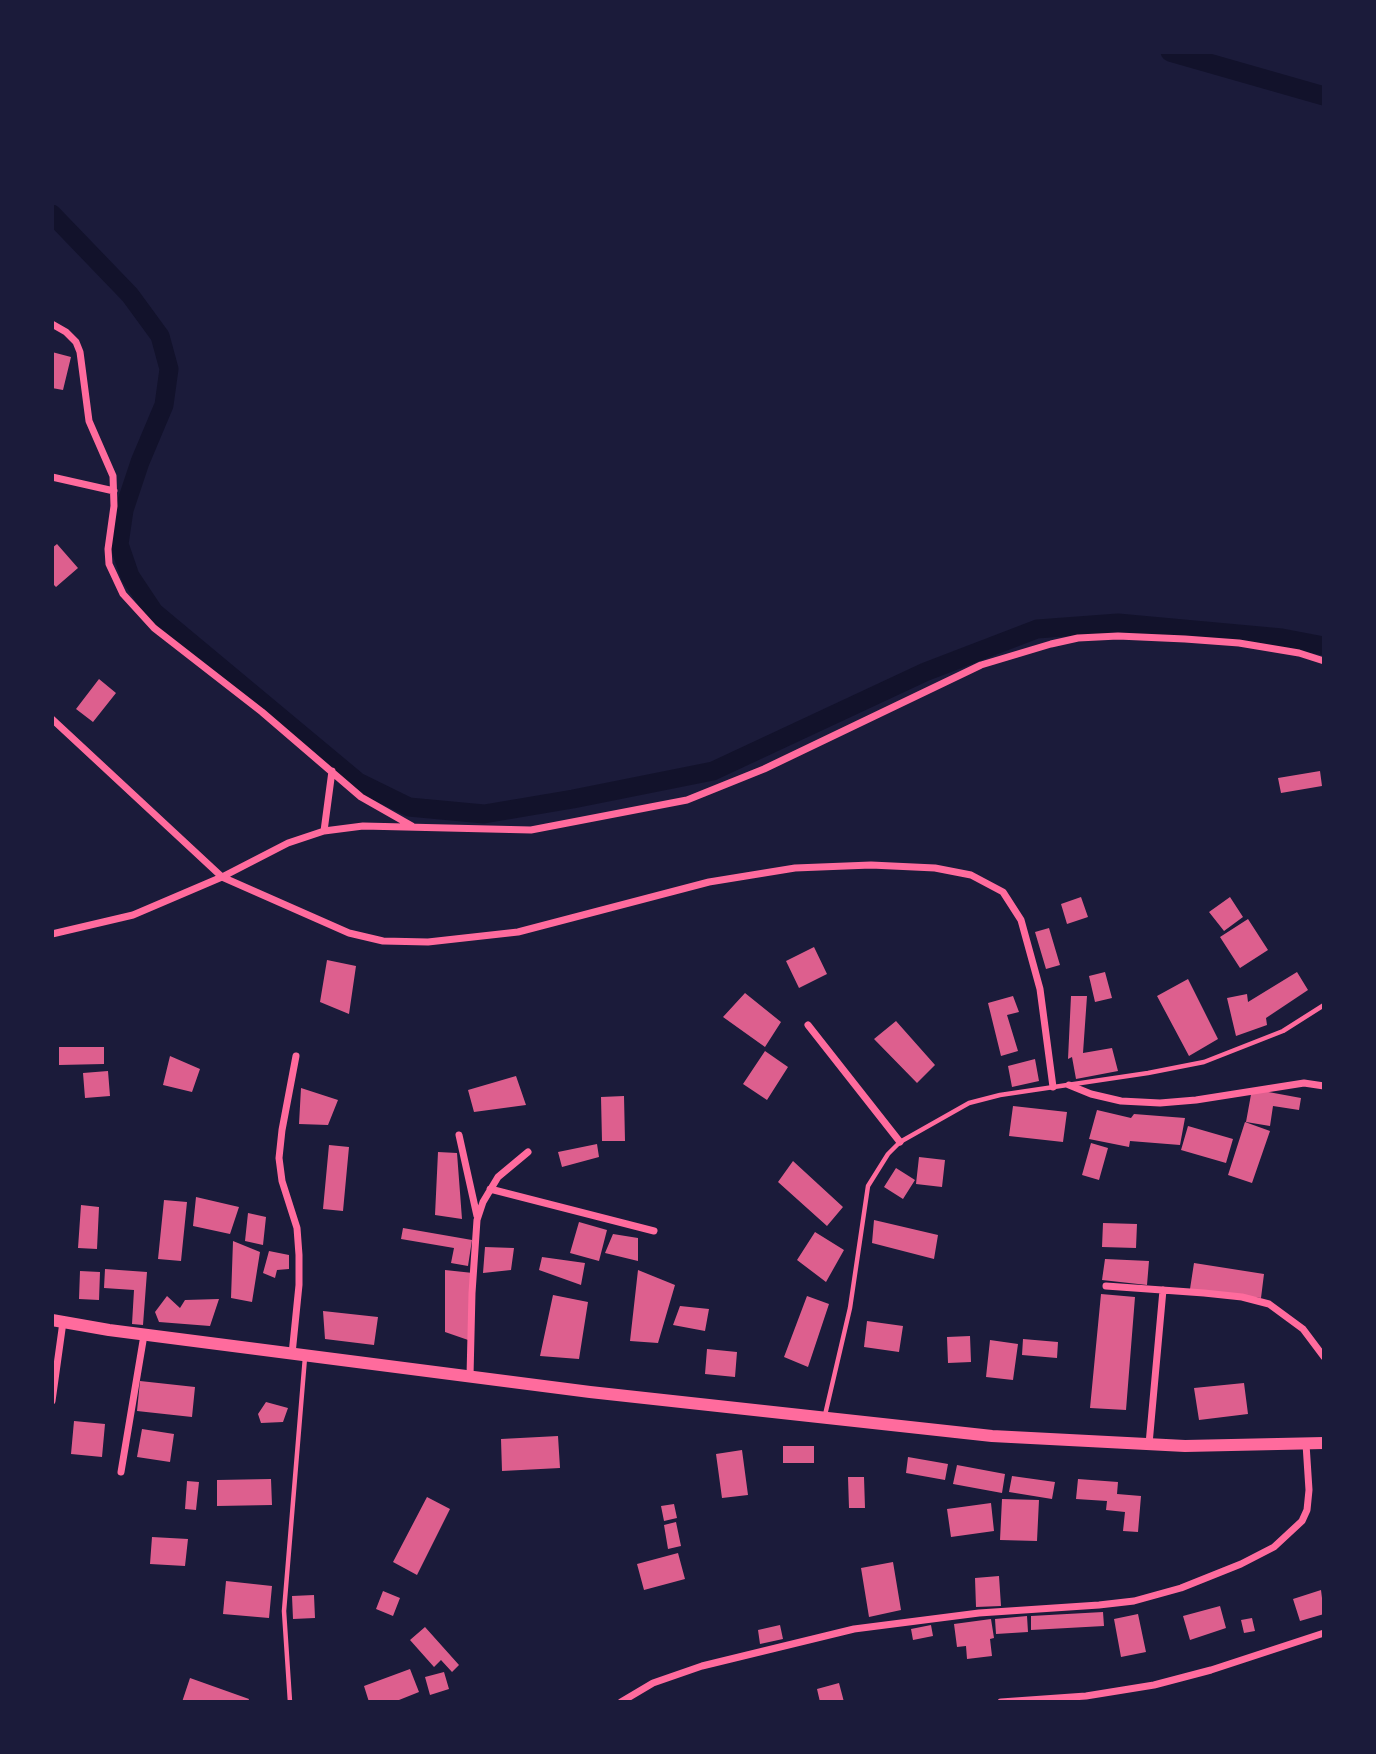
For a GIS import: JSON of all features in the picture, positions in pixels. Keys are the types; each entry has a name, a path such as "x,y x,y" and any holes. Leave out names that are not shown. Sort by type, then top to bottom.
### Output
{"street":[{"path":"52,324 66,332 76,342 80,352 89,421 113,476 109,564 129,602 154,628 261,712 361,797 415,828"},
{"path":"52,477 114,491"},
{"path":"52,934 133,915 222,877 288,843 324,831 363,826 531,831 687,800 764,769 981,665 1078,638 1118,636 1239,643 1299,653 1324,661"},
{"path":"52,719 222,877 349,933 383,941 428,942 518,932 709,882 795,868 871,865 935,868 971,875 1003,892 1021,920 1040,989 1053,1087"},
{"path":"324,831 332,772"},
{"path":"808,1025 900,1142"},
{"path":"296,1056 279,1158 282,1181 297,1228 299,1355"},
{"path":"1069,1085 1091,1094 1121,1101 1160,1103 1304,1083 1324,1086"},
{"path":"459,1135 477,1220 470,1377"},
{"path":"477,1220 498,1177 528,1152"},
{"path":"490,1189 654,1231"},
{"path":"1106,1286 1242,1297 1269,1304 1303,1329 1324,1357"},
{"path":"1149,1444 1163,1290"},
{"path":"52,1401 58,1321 144,1335 470,1377 992,1436 1185,1446 1324,1443"},
{"path":"121,1472 144,1335"},
{"path":"621,1702 653,1683 702,1666 854,1629 979,1613 1111,1604 1134,1601 1181,1588 1241,1564 1274,1546 1302,1521 1307,1510 1309,1490 1306,1444"},
{"path":"1001,1702 1086,1696 1154,1685 1211,1670 1324,1633"}],"lane":[{"path":"824,1419 850,1308 868,1186 888,1154 900,1142 969,1103 1000,1095 1204,1062 1283,1031 1324,1005"},
{"path":"290,1702 284,1611 299,1355"}],"building":[{"path":"52,352 71,357 63,390 52,388"},
{"path":"57,544 78,568 56,587 52,583 52,548"},
{"path":"99,679 116,693 93,722 76,709"},
{"path":"1320,771 1322,786 1281,793 1278,778"},
{"path":"1081,897 1088,917 1067,924 1061,904"},
{"path":"1230,897 1243,917 1224,931 1209,912"},
{"path":"1248,919 1268,950 1240,968 1220,937"},
{"path":"1049,928 1060,965 1046,969 1035,932"},
{"path":"814,947 827,974 799,988 786,961"},
{"path":"327,960 356,966 349,1014 320,1002"},
{"path":"1105,972 1112,998 1095,1002 1089,976"},
{"path":"1297,972 1308,990 1266,1018 1267,1025 1236,1036 1227,998 1247,994 1248,1002"},
{"path":"1188,979 1218,1039 1189,1056 1157,996"},
{"path":"745,993 781,1022 765,1047 723,1017"},
{"path":"1013,996 1019,1012 1007,1015 1018,1051 1001,1056 988,1003"},
{"path":"1071,996 1087,996 1083,1053 1112,1048 1118,1071 1076,1079 1072,1057 1068,1059"},
{"path":"896,1021 935,1065 917,1083 874,1039"},
{"path":"59,1047 104,1047 104,1064 59,1065"},
{"path":"765,1051 788,1067 767,1100 743,1084"},
{"path":"170,1056 200,1069 192,1092 163,1085"},
{"path":"1035,1059 1039,1081 1012,1087 1008,1066"},
{"path":"108,1071 110,1096 85,1098 83,1073"},
{"path":"516,1076 526,1105 474,1112 468,1090"},
{"path":"301,1088 338,1100 328,1125 299,1124"},
{"path":"1252,1089 1301,1098 1299,1110 1273,1106 1270,1126 1246,1122"},
{"path":"624,1096 625,1141 602,1141 601,1097"},
{"path":"1013,1106 1067,1112 1063,1142 1009,1136"},
{"path":"1097,1110 1131,1118 1134,1114 1185,1118 1180,1145 1130,1141 1129,1147 1089,1139"},
{"path":"1245,1122 1270,1131 1252,1183 1228,1175"},
{"path":"1188,1126 1233,1139 1226,1163 1181,1150"},
{"path":"1091,1143 1108,1148 1099,1180 1082,1175"},
{"path":"597,1144 599,1157 562,1167 558,1152"},
{"path":"329,1145 349,1147 343,1211 323,1209"},
{"path":"438,1152 457,1153 462,1219 435,1215"},
{"path":"919,1157 945,1160 942,1187 916,1184"},
{"path":"793,1161 843,1207 827,1226 778,1182"},
{"path":"896,1168 915,1180 903,1199 884,1187"},
{"path":"196,1197 239,1207 230,1234 193,1226"},
{"path":"164,1200 187,1202 181,1261 158,1259"},
{"path":"81,1205 99,1207 97,1249 78,1248"},
{"path":"248,1213 266,1217 263,1245 245,1241"},
{"path":"874,1220 938,1235 934,1259 872,1243"},
{"path":"579,1222 607,1230 599,1261 570,1253"},
{"path":"1103,1223 1137,1224 1136,1248 1102,1247"},
{"path":"403,1228 472,1240 468,1266 451,1263 454,1248 401,1239"},
{"path":"815,1232 844,1250 826,1282 797,1260"},
{"path":"613,1234 638,1238 638,1261 605,1253"},
{"path":"233,1241 260,1252 252,1302 231,1298"},
{"path":"485,1247 514,1248 511,1270 483,1273"},
{"path":"269,1251 289,1255 289,1269 277,1270 275,1278 263,1273"},
{"path":"542,1257 585,1263 581,1285 539,1270"},
{"path":"1105,1259 1149,1261 1147,1285 1102,1280"},
{"path":"1194,1263 1264,1274 1261,1298 1190,1289"},
{"path":"105,1269 147,1272 143,1325 132,1324 134,1290 104,1288"},
{"path":"445,1270 473,1273 471,1341 445,1332"},
{"path":"638,1270 675,1285 658,1343 630,1341"},
{"path":"80,1271 100,1272 99,1300 79,1299"},
{"path":"1101,1294 1135,1297 1126,1410 1090,1408"},
{"path":"553,1295 588,1302 579,1359 540,1356"},
{"path":"167,1296 180,1308 185,1300 219,1299 210,1326 159,1322 155,1312"},
{"path":"807,1296 829,1304 808,1367 784,1357"},
{"path":"680,1306 709,1309 705,1331 673,1325"},
{"path":"323,1311 378,1317 374,1345 325,1339"},
{"path":"867,1321 903,1326 899,1352 864,1347"},
{"path":"970,1336 971,1362 948,1363 947,1337"},
{"path":"1023,1339 1058,1342 1057,1358 1022,1355"},
{"path":"990,1340 1018,1344 1013,1380 986,1377"},
{"path":"707,1349 737,1352 735,1377 705,1374"},
{"path":"140,1381 195,1387 192,1417 137,1411"},
{"path":"1244,1383 1248,1414 1199,1420 1194,1388"},
{"path":"266,1402 288,1408 283,1422 261,1423 258,1414"},
{"path":"74,1421 105,1424 102,1457 71,1454"},
{"path":"142,1429 174,1434 170,1462 137,1457"},
{"path":"558,1436 560,1468 502,1471 501,1439"},
{"path":"783,1446 814,1446 814,1463 783,1463"},
{"path":"742,1450 748,1495 722,1498 716,1454"},
{"path":"908,1457 948,1464 945,1480 906,1473"},
{"path":"957,1465 1005,1474 1002,1493 953,1484"},
{"path":"1012,1476 1055,1482 1052,1499 1009,1492"},
{"path":"848,1477 864,1477 865,1508 849,1508"},
{"path":"271,1479 272,1505 217,1506 217,1480"},
{"path":"1078,1479 1118,1482 1117,1494 1141,1496 1138,1532 1123,1531 1125,1512 1106,1510 1107,1501 1076,1499"},
{"path":"187,1481 199,1482 196,1510 185,1509"},
{"path":"427,1497 450,1509 417,1575 393,1562"},
{"path":"1002,1499 1039,1500 1037,1541 1000,1540"},
{"path":"991,1503 994,1531 951,1537 947,1509"},
{"path":"674,1504 677,1518 664,1521 661,1506"},
{"path":"676,1522 681,1546 668,1549 664,1525"},
{"path":"152,1537 188,1539 185,1566 150,1564"},
{"path":"678,1553 685,1579 644,1590 637,1564"},
{"path":"893,1562 901,1610 869,1617 861,1568"},
{"path":"999,1576 1001,1606 976,1607 975,1578"},
{"path":"226,1581 272,1586 269,1618 223,1614"},
{"path":"1321,1590 1324,1614 1300,1621 1293,1599"},
{"path":"383,1591 400,1598 393,1616 376,1609"},
{"path":"314,1595 315,1618 293,1619 292,1596"},
{"path":"1220,1606 1226,1628 1190,1640 1183,1616"},
{"path":"1103,1612 1104,1626 1031,1630 1031,1616"},
{"path":"1138,1614 1146,1652 1121,1657 1114,1619"},
{"path":"1027,1616 1028,1632 996,1634 995,1619"},
{"path":"1252,1618 1255,1631 1244,1633 1241,1620"},
{"path":"991,1619 994,1638 990,1639 992,1656 967,1659 966,1646 957,1647 954,1624"},
{"path":"780,1625 783,1639 760,1644 758,1630"},
{"path":"931,1625 933,1636 913,1640 911,1629"},
{"path":"425,1627 459,1665 452,1672 441,1660 434,1667 410,1640"},
{"path":"410,1669 419,1692 394,1702 369,1702 364,1686"},
{"path":"444,1672 449,1689 430,1695 425,1677"},
{"path":"190,1678 249,1699 248,1702 182,1702"},
{"path":"839,1683 844,1702 820,1702 817,1689"}],"waterway":[{"path":"1170,52 1324,96"},
{"path":"52,214 130,295 160,336 169,369 164,405 140,462 124,510 119,544 130,576 154,612 358,782 409,807 484,814 713,771 925,672 1037,629 1118,623 1282,638 1324,646"}]}
